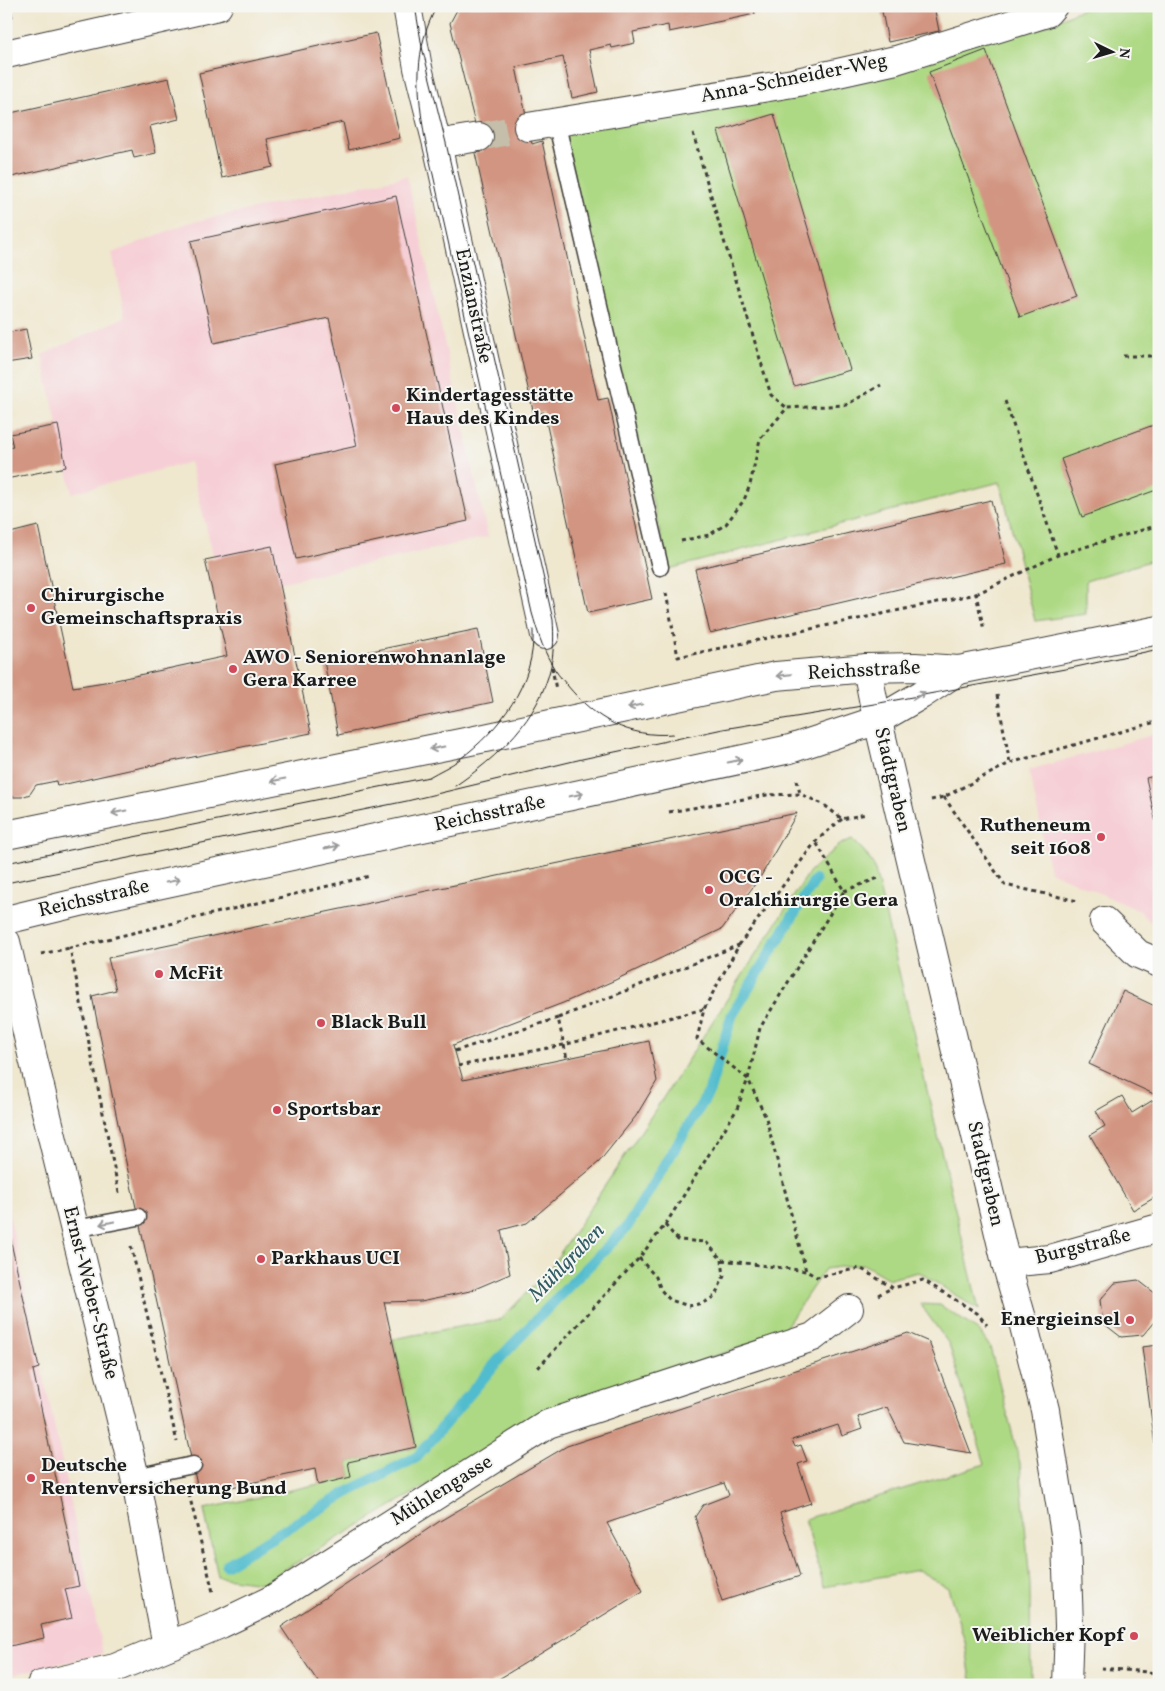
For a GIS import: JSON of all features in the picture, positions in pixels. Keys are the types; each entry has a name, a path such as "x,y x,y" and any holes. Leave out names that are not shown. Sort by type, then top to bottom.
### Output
{"street":[{"path":"6,54 218,6"},
{"name":"Enzianstraße","path":"407,6 418,68 437,144 545,635"},
{"name":"Anna-Schneider-Weg","path":"528,127 793,83 896,60 1047,13 1053,6"},
{"path":"437,144 478,137"},
{"name":"Reichsstraße","path":"6,835 562,722 776,676 867,668 915,667 959,670 1159,630"},
{"name":"Stadtgraben","path":"867,668 1006,1263 1045,1410 1066,1540 1069,1626 1067,1682"},
{"name":"Reichsstraße","path":"6,920 101,897 790,749 878,720 921,696 959,670"},
{"path":"1104,921 1138,954 1159,964"},
{"name":"Ernst-Weber-Straße","path":"6,942 135,1477 167,1646"},
{"name":"Burgstraße","path":"1006,1263 1050,1259 1159,1228"},
{"name":"Mühlengasse","path":"41,1685 116,1668 221,1624 273,1599 548,1424 813,1337 849,1309"}],"lane":[{"path":"556,121 660,567"},
{"path":"75,1229 131,1218"},
{"path":"135,1477 188,1466"}],"path":[{"path":"684,100 771,396 787,408 846,405 881,385"},
{"path":"1123,356 1159,356"},
{"path":"1005,401 1058,555"},
{"path":"656,547 709,535 726,524 744,500 750,485 760,439 787,408"},
{"path":"976,594 1058,555 1159,525"},
{"path":"545,635 562,722"},
{"path":"806,1271 766,1118 748,1079 697,1039 704,1009 739,945 816,841 842,819 944,797 1010,764 1159,720"},
{"path":"660,813 766,795 800,794 823,804 842,819"},
{"path":"944,797 1005,885 1087,903 1104,921"},
{"path":"816,841 844,891"},
{"path":"538,1368 639,1258 665,1225 737,1109 748,1079 760,1028 844,891 878,878 913,868"},
{"path":"221,1624 188,1466 70,948 379,874"},
{"path":"455,1051 558,1018 739,945"},
{"path":"458,1066 563,1045 704,1009"},
{"path":"558,1018 567,1059"},
{"path":"639,1258 656,1278 661,1290 670,1300 689,1306 703,1303 715,1296 724,1276 722,1260 706,1242 678,1240 665,1225"},
{"path":"722,1260 806,1271 817,1276 860,1268 893,1288 923,1280 976,1313"},
{"path":"1067,1682 1101,1668 1159,1673"}],"shaded area":[{"path":"407,176 488,537 279,583 272,546 214,558 190,462 72,493 42,355 125,317 112,253 188,223"},
{"name":"Rutheneum seit 1608","path":"1159,733 1159,931 1140,911 1050,871 1029,770"},
{"name":"Deutsche Rentenversicherung Bund","path":"6,1199 103,1654 6,1676"}],"green space":[{"path":"1089,6 1159,6 1159,558 1086,581 1086,614 1035,621 1000,482 669,569 560,125 1035,30"},
{"path":"852,839 864,851 874,866 979,1310 919,1272 889,1279 863,1264 825,1269 781,1334 555,1409 262,1583 218,1577 204,1509 351,1477 348,1462 416,1447 393,1339 501,1319 549,1270 810,871 839,845"},
{"path":"920,1304 940,1305 979,1331 990,1347 1020,1463 1030,1585 1031,1683 971,1680 965,1642 948,1588 918,1570 824,1587 805,1519 985,1464 949,1344"}],"building":[{"path":"6,6 10,6 13,17 6,19"},
{"path":"465,6 753,6 755,14 669,32 668,25 633,32 635,43 612,48 611,45 589,50 598,92 572,98 563,57 516,67 532,144 542,141 598,400 608,398 652,599 588,613 544,412 534,415 475,153 482,152 450,23 458,8"},
{"path":"902,6 934,6 939,31 888,42 882,11"},
{"path":"376,33 400,138 349,150 343,122 267,139 273,167 222,178 199,73"},
{"path":"986,50 1077,296 1020,317 929,72"},
{"path":"169,78 179,119 150,126 156,153 134,158 132,150 7,178 6,114"},
{"path":"774,114 850,370 794,386 718,131"},
{"name":"Kindertagesstätte Haus des Kindes","path":"396,196 468,521 296,559 275,464 357,446 329,318 214,343 191,241"},
{"path":"26,329 32,359 6,363 6,333"},
{"path":"1159,423 1159,489 1082,517 1061,459"},
{"path":"58,425 66,467 6,479 6,448 13,447 10,434"},
{"path":"991,500 1006,564 710,633 695,569"},
{"path":"38,526 73,687 111,681 227,656 205,560 272,546 311,733 57,786 56,781 36,785 30,794 22,797 6,795 6,534"},
{"path":"478,629 493,702 338,735 324,661"},
{"path":"1159,775 1159,832 1158,832 1146,778"},
{"path":"797,813 761,876 722,929 563,1003 453,1045 463,1080 649,1041 657,1081 636,1116 599,1162 527,1223 501,1230 510,1274 470,1291 421,1301 384,1302 416,1447 348,1462 351,1477 318,1485 315,1469 199,1494 124,1153 92,996 116,990 108,958"},
{"path":"1123,991 1159,1008 1158,1096 1089,1064"},
{"path":"1122,1096 1132,1113 1153,1100 1159,1109 1159,1195 1133,1210 1090,1135 1105,1126 1096,1111"},
{"name":"Deutsche Rentenversicherung Bund","path":"6,1238 10,1238 39,1368 33,1370 79,1586 65,1589 72,1618 41,1625 44,1638 6,1647"},
{"path":"1138,1280 1156,1294 1158,1317 1143,1335 1121,1337 1103,1323 1100,1300 1115,1283"},
{"path":"908,1333 929,1342 971,1453 904,1442 887,1407 858,1417 862,1429 842,1436 838,1425 792,1440 795,1447 801,1445 807,1461 798,1464 811,1503 780,1513 800,1576 722,1601 695,1517 703,1505 729,1495 724,1483 607,1523 643,1591 489,1685 320,1685 281,1627 440,1521 567,1446"},
{"path":"1159,1345 1159,1467 1158,1468 1142,1347"}],"waterway":[{"name":"Mühlgraben","path":"226,1565 348,1492 417,1457 501,1357 627,1227 709,1092 732,1015 815,880"}],"tunnel":[{"path":"479,137 528,127"}],"tram line":[{"path":"415,6 422,47 446,143 553,620 551,666 537,703 515,735 502,749 455,786"},
{"path":"437,6 424,38 419,71 420,104 425,139 532,613 538,632 556,672 589,708 614,724 627,729 641,733 673,734"},
{"path":"6,863 429,777 460,759 474,747 488,734 512,704 522,686 528,668 532,650 533,630"},
{"path":"6,883 407,801 582,759 723,729 1076,667 1159,649"}],"place":[{"name":"Kindertagesstätte Haus des Kindes","path":"396,408"},
{"name":"Chirurgische Gemeinschaftspraxis","path":"31,608"},
{"name":"AWO - Seniorenwohnanlage Gera Karree","path":"233,669"},
{"name":"Rutheneum seit 1608","path":"1101,837"},
{"name":"OCG - Oralchirurgie Gera","path":"709,890"},
{"name":"McFit","path":"159,974"},
{"name":"Black Bull","path":"321,1023"},
{"name":"Sportsbar","path":"277,1110"},
{"name":"Parkhaus UCI","path":"261,1259"},
{"name":"Energieinsel","path":"1130,1320"},
{"name":"Deutsche Rentenversicherung Bund","path":"31,1478"},
{"name":"Weiblicher Kopf","path":"1134,1636"}]}
